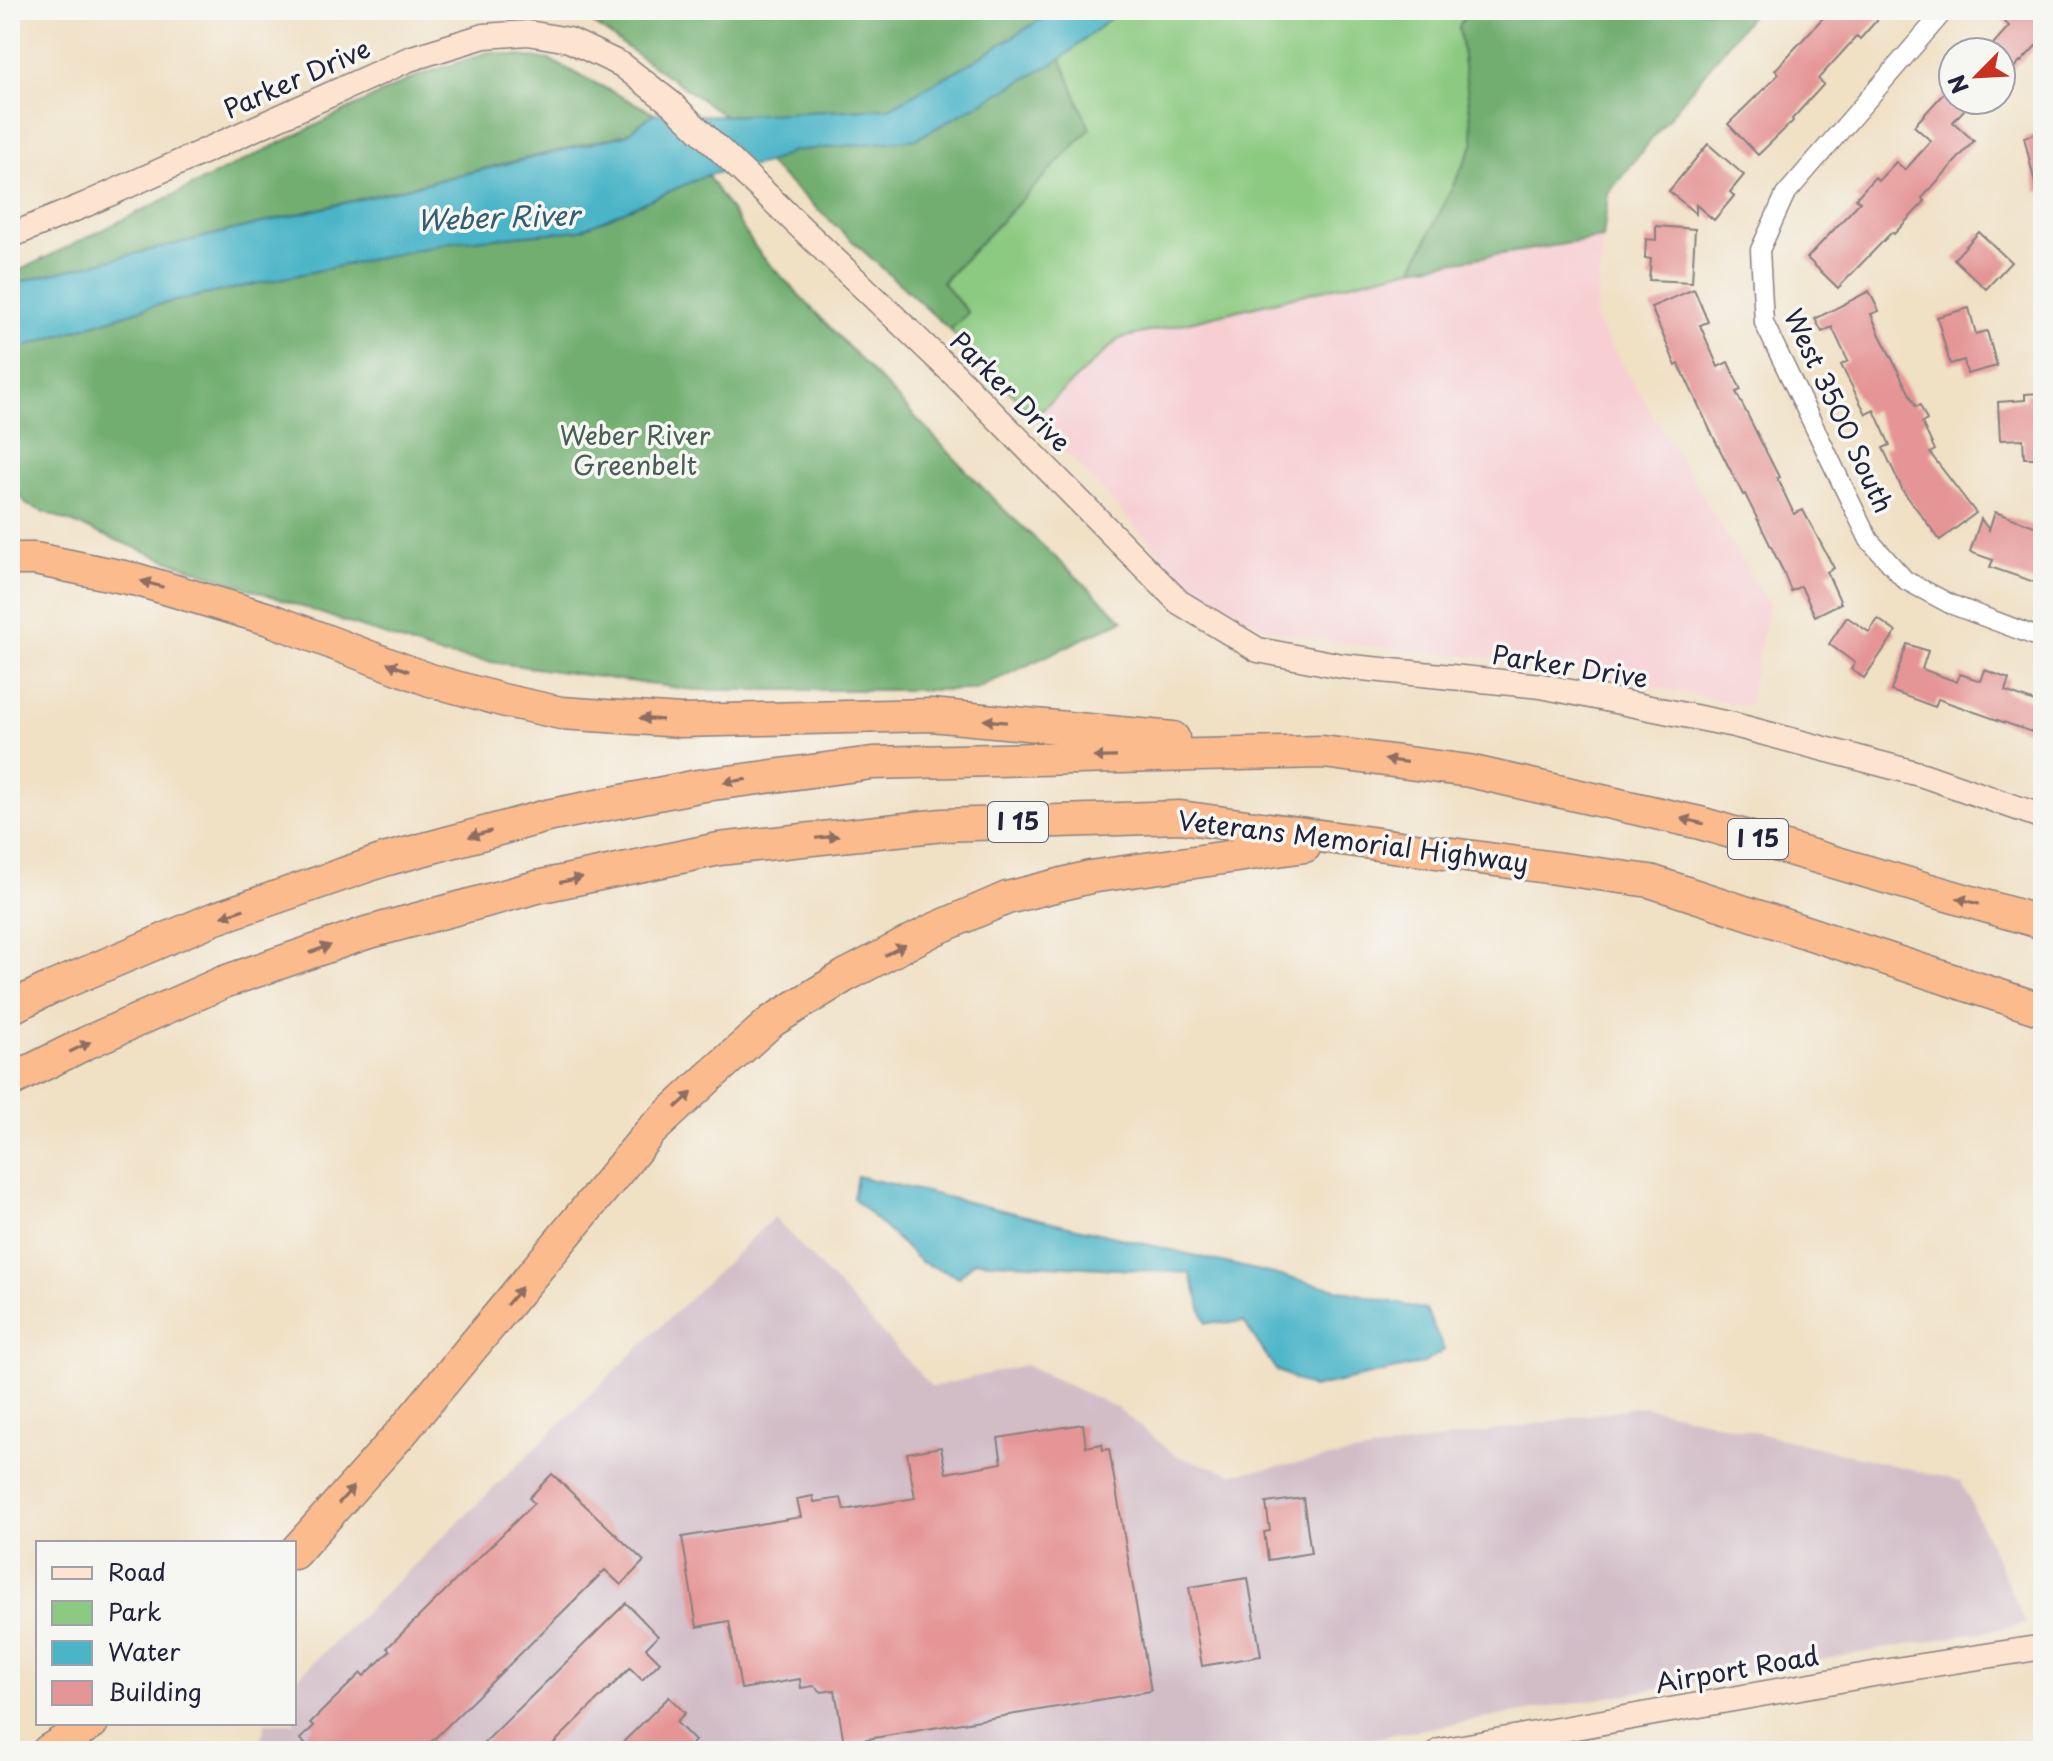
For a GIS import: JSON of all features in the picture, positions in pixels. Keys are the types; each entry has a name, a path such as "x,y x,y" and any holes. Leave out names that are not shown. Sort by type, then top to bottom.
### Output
{"highway":[{"path":"10,559 35,559 138,580 269,619 430,680 561,713 681,721 931,715 1323,752"},
{"name":"I 15","path":"10,1008 213,919 384,860 547,816 698,786 872,763 1323,752 1469,771 1700,823 2043,923"},
{"name":"Veterans Memorial Highway","path":"10,1081 86,1043 224,982 366,933 537,887 719,849 943,825 1180,817 1650,881 2043,1010"},
{"path":"296,1551 402,1432 651,1131 772,1021 857,969 933,930 1007,898 1090,877 1346,841"},
{"path":"55,1748 89,1725"}],"street":[{"name":"West 3500 South","path":"1945,10 1785,195 1760,250 1764,323 1869,540 1905,580 1950,604 2043,639"},
{"name":"Parker Drive","path":"10,236 409,59 484,36 528,33 569,40 622,65 672,104 955,375 1179,602 1258,650 1342,666 1541,686 1734,725 1923,775 2043,817"},
{"name":"Airport Road","path":"1440,1751 2043,1647"}],"shaded area":[{"path":"1603,238 1595,320 1769,605 1748,706 1529,662 1332,642 1266,628 1187,582 1034,417 1119,339 1415,262"},
{"path":"774,1217 932,1387 1025,1365 1117,1408 1175,1455 1233,1474 1643,1406 1961,1481 2026,1624 1300,1751 257,1751 265,1725 296,1725 296,1679"}],"green space":[{"path":"568,10 1056,10 974,61 889,108 725,116 582,16"},
{"path":"1120,10 1469,10 1459,26 1474,143 1413,268 1119,339 1034,417 950,330 968,312 942,283 1089,129 1061,59"},
{"path":"1469,10 1755,10 1608,194 1603,238 1413,268 1474,143 1459,26"},
{"path":"489,52 550,60 654,113 626,134 10,284 10,275 415,77"},
{"path":"1061,59 1090,129 942,282 968,313 950,330 767,163 793,151 916,139"},
{"name":"Weber River Greenbelt","path":"707,175 760,254 999,505 1123,620 975,690 693,690 441,655 167,560 27,505 10,481 10,351 152,306 452,242 580,230"}],"water":[{"name":"Weber River","path":"1056,10 1120,10 1061,59 916,139 793,151 767,163 707,175 580,230 452,242 152,306 10,351 10,284 626,135 654,113 725,116 889,108 974,61"},
{"path":"857,1176 1426,1310 1444,1350 1424,1363 1312,1388 1276,1370 1244,1322 1206,1323 1190,1273 975,1261 959,1277 921,1262 853,1198"}],"building":[{"path":"1830,10 1886,10 1860,39 1857,36 1818,79 1824,84 1793,121 1758,155 1728,124 1779,74 1775,70"},
{"path":"2011,10 2026,10 2043,25 2043,38 2017,64 2017,36 2000,36 2009,26 2003,20"},
{"path":"1937,101 1937,116 1958,116 1953,122 1974,141 1922,198 1925,201 1838,288 1807,258 1860,202 1856,198 1875,177 1878,181 1896,162 1905,170 1931,141 1914,126"},
{"path":"2043,132 2043,191 2037,192 2024,137"},
{"path":"1708,144 1744,175 1730,192 1734,196 1714,220 1696,205 1696,214 1669,191"},
{"path":"1656,226 1695,229 1692,282 1649,280 1651,259 1645,258 1646,239 1656,240"},
{"path":"1979,232 2011,262 1986,289 1954,259"},
{"path":"1694,289 1708,322 1700,325 1718,367 1728,362 1741,390 1736,392 1794,514 1803,510 1834,568 1827,572 1841,603 1815,616 1801,586 1791,591 1679,364 1676,366 1651,307"},
{"path":"1869,291 1879,311 1871,314 1879,333 1916,407 1920,405 1927,420 1922,423 1935,450 1930,453 1976,513 1940,540 1903,491 1883,448 1890,445 1874,410 1866,414 1841,365 1848,361 1832,327 1822,332 1815,319"},
{"path":"1969,308 1976,334 1987,331 1997,366 1967,374 1964,360 1950,364 1937,317"},
{"path":"2043,393 2043,458 2024,458 2023,439 2000,440 1998,402 2025,400 2025,394"},
{"path":"1995,512 2043,529 2043,585 1990,567 1993,560 1970,552 1981,519 1989,530"},
{"path":"1847,617 1869,632 1878,619 1896,632 1864,678 1851,669 1855,663 1829,644"},
{"path":"1907,644 1928,651 1922,669 1957,682 1960,674 1981,681 1985,670 2009,679 2005,691 2043,705 2043,736 1938,699 1935,707 1891,691"},
{"path":"1083,1424 1086,1447 1102,1444 1103,1450 1109,1449 1151,1691 844,1743 835,1690 822,1692 814,1686 801,1688 800,1679 741,1689 729,1621 697,1627 682,1537 801,1517 797,1499 813,1496 814,1502 841,1498 844,1510 915,1498 907,1453 941,1447 946,1473 1002,1463 998,1438"},
{"path":"552,1474 644,1561 621,1585 605,1570 422,1751 312,1751 300,1739 314,1726 310,1723 361,1673 364,1676 390,1651 387,1648 534,1503 529,1498"},
{"path":"1303,1498 1311,1553 1268,1560 1264,1532 1270,1531 1266,1503"},
{"path":"1248,1578 1261,1656 1202,1666 1189,1587"},
{"path":"626,1603 658,1636 646,1648 660,1662 642,1680 630,1668 546,1751 476,1751"},
{"path":"669,1697 685,1713 676,1722 695,1741 685,1751 614,1751"}]}
